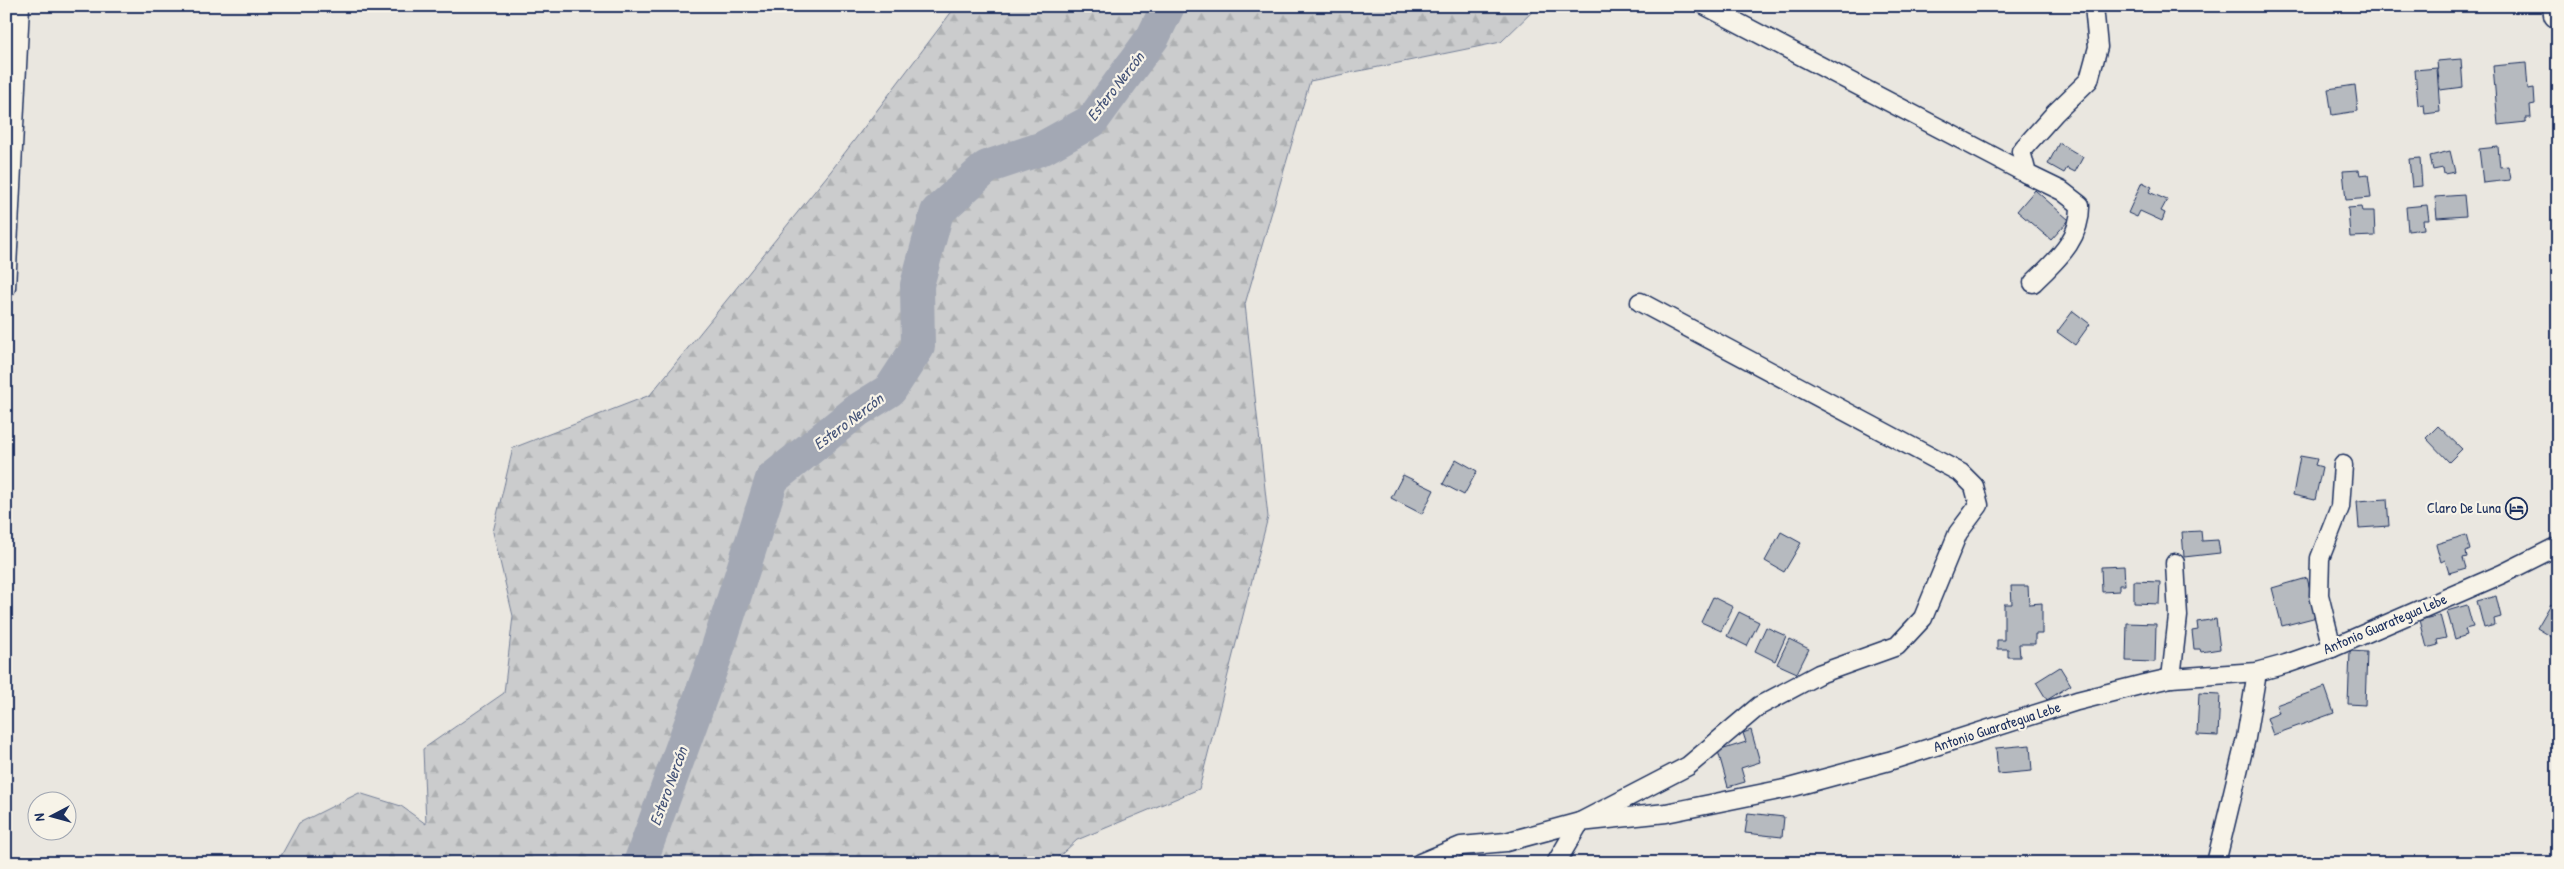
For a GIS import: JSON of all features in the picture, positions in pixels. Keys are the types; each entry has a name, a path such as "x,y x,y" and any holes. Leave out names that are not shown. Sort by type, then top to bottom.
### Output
{"highway":[{"path":"2557,6 2558,14"}],"street":[{"path":"6,288 11,76 20,6"},
{"path":"1706,6 2062,191 2080,205 2080,219 2070,245 2033,283"},
{"path":"2027,174 2021,151 2055,113 2090,80 2098,47 2094,6"},
{"path":"1556,863 1580,822 1688,766 1759,706 1819,674 1897,646 1923,618 1958,533 1979,505 1974,486 1961,473 1640,302"},
{"path":"2332,648 2319,595 2320,558 2340,507 2343,465"},
{"name":"Antonio Guarategua Lebe","path":"1420,863 1461,846 1506,842 1580,822 1666,813 1789,788 1898,759 2077,701 2171,678 2257,672 2332,648 2502,574 2558,546"},
{"path":"2171,678 2178,616 2175,563"},
{"path":"2216,863 2246,738 2257,672"}],"green space":[{"path":"956,6 1538,6 1501,42 1310,81 1245,304 1268,517 1199,789 1077,840 1052,863 277,863 299,823 359,793 401,806 426,824 423,749 504,693 513,616 493,532 513,448 650,395 831,171"}],"building":[{"path":"2461,59 2463,87 2440,90 2437,61"},
{"path":"2526,63 2528,89 2534,88 2535,104 2530,105 2531,118 2526,118 2526,122 2498,125 2493,66"},
{"path":"2437,68 2440,112 2425,114 2424,104 2418,105 2415,70"},
{"path":"2355,85 2358,111 2332,115 2328,89"},
{"path":"2059,143 2083,157 2075,172 2067,168 2064,173 2048,164"},
{"path":"2498,147 2500,167 2508,166 2510,180 2483,183 2479,149"},
{"path":"2450,151 2455,172 2444,174 2443,168 2433,170 2430,156"},
{"path":"2420,158 2422,186 2412,187 2409,159"},
{"path":"2359,170 2360,175 2368,174 2371,198 2346,200 2343,171"},
{"path":"2142,182 2152,187 2149,192 2167,200 2161,211 2165,213 2162,221 2140,211 2137,217 2128,213"},
{"path":"2035,190 2069,220 2051,240 2017,211"},
{"path":"2464,195 2466,216 2437,218 2435,197"},
{"path":"2427,205 2429,220 2423,220 2424,229 2408,231 2406,207"},
{"path":"2361,207 2362,211 2374,211 2375,236 2350,237 2348,208"},
{"path":"2073,311 2090,324 2075,345 2057,332"},
{"path":"2438,426 2462,449 2449,462 2426,438"},
{"path":"2300,456 2317,459 2315,465 2322,467 2315,500 2293,495"},
{"path":"1456,459 1477,471 1464,495 1443,484"},
{"path":"1403,475 1434,490 1422,514 1391,498"},
{"path":"2387,499 2389,526 2359,528 2357,501"},
{"path":"2201,531 2202,541 2218,540 2220,553 2184,557 2182,532"},
{"path":"1781,532 1801,543 1784,572 1765,561"},
{"path":"2466,535 2470,550 2466,552 2467,557 2463,558 2466,568 2449,573 2445,560 2441,562 2436,544"},
{"path":"2124,566 2125,585 2119,585 2119,591 2102,592 2101,567"},
{"path":"2307,578 2317,617 2282,626 2272,588"},
{"path":"2134,581 2160,582 2159,604 2134,603"},
{"path":"2011,586 2028,586 2029,604 2042,603 2042,634 2035,634 2035,644 2019,644 2020,657 2008,657 2008,649 1997,649 1997,640 2004,640 2004,604 2012,604"},
{"path":"2496,596 2501,617 2494,619 2495,625 2484,628 2477,601"},
{"path":"1713,597 1733,607 1721,631 1701,622"},
{"path":"2551,604 2558,609 2558,634 2555,639 2537,628"},
{"path":"2467,605 2473,627 2465,629 2467,635 2455,639 2447,611"},
{"path":"1739,612 1759,622 1747,646 1727,636"},
{"path":"2440,615 2446,638 2437,640 2438,645 2427,648 2420,620"},
{"path":"2216,619 2220,649 2201,652 2200,649 2194,649 2192,631 2198,630 2197,622"},
{"path":"2127,623 2156,624 2155,662 2126,661"},
{"path":"1766,627 1786,636 1775,661 1755,651"},
{"path":"1789,639 1809,649 1797,673 1777,664"},
{"path":"2350,651 2367,652 2365,705 2348,704"},
{"path":"2060,667 2071,685 2047,700 2036,682"},
{"path":"2325,687 2334,713 2273,735 2267,718 2279,713 2276,705"},
{"path":"2199,693 2220,694 2218,736 2197,735"},
{"path":"1751,730 1760,762 1741,768 1745,782 1728,787 1718,751 1746,742 1743,733"},
{"path":"2030,745 2032,771 1998,774 1996,748"},
{"path":"1748,813 1784,817 1782,837 1745,833"}],"waterway":[{"name":"Estero Nercón","path":"640,863 714,660 772,479 858,410 890,390 918,347 917,285 937,212 987,167 1043,148 1092,121 1153,37 1168,6"}],"place":[{"name":"Claro De Luna","path":"2517,508"}]}
